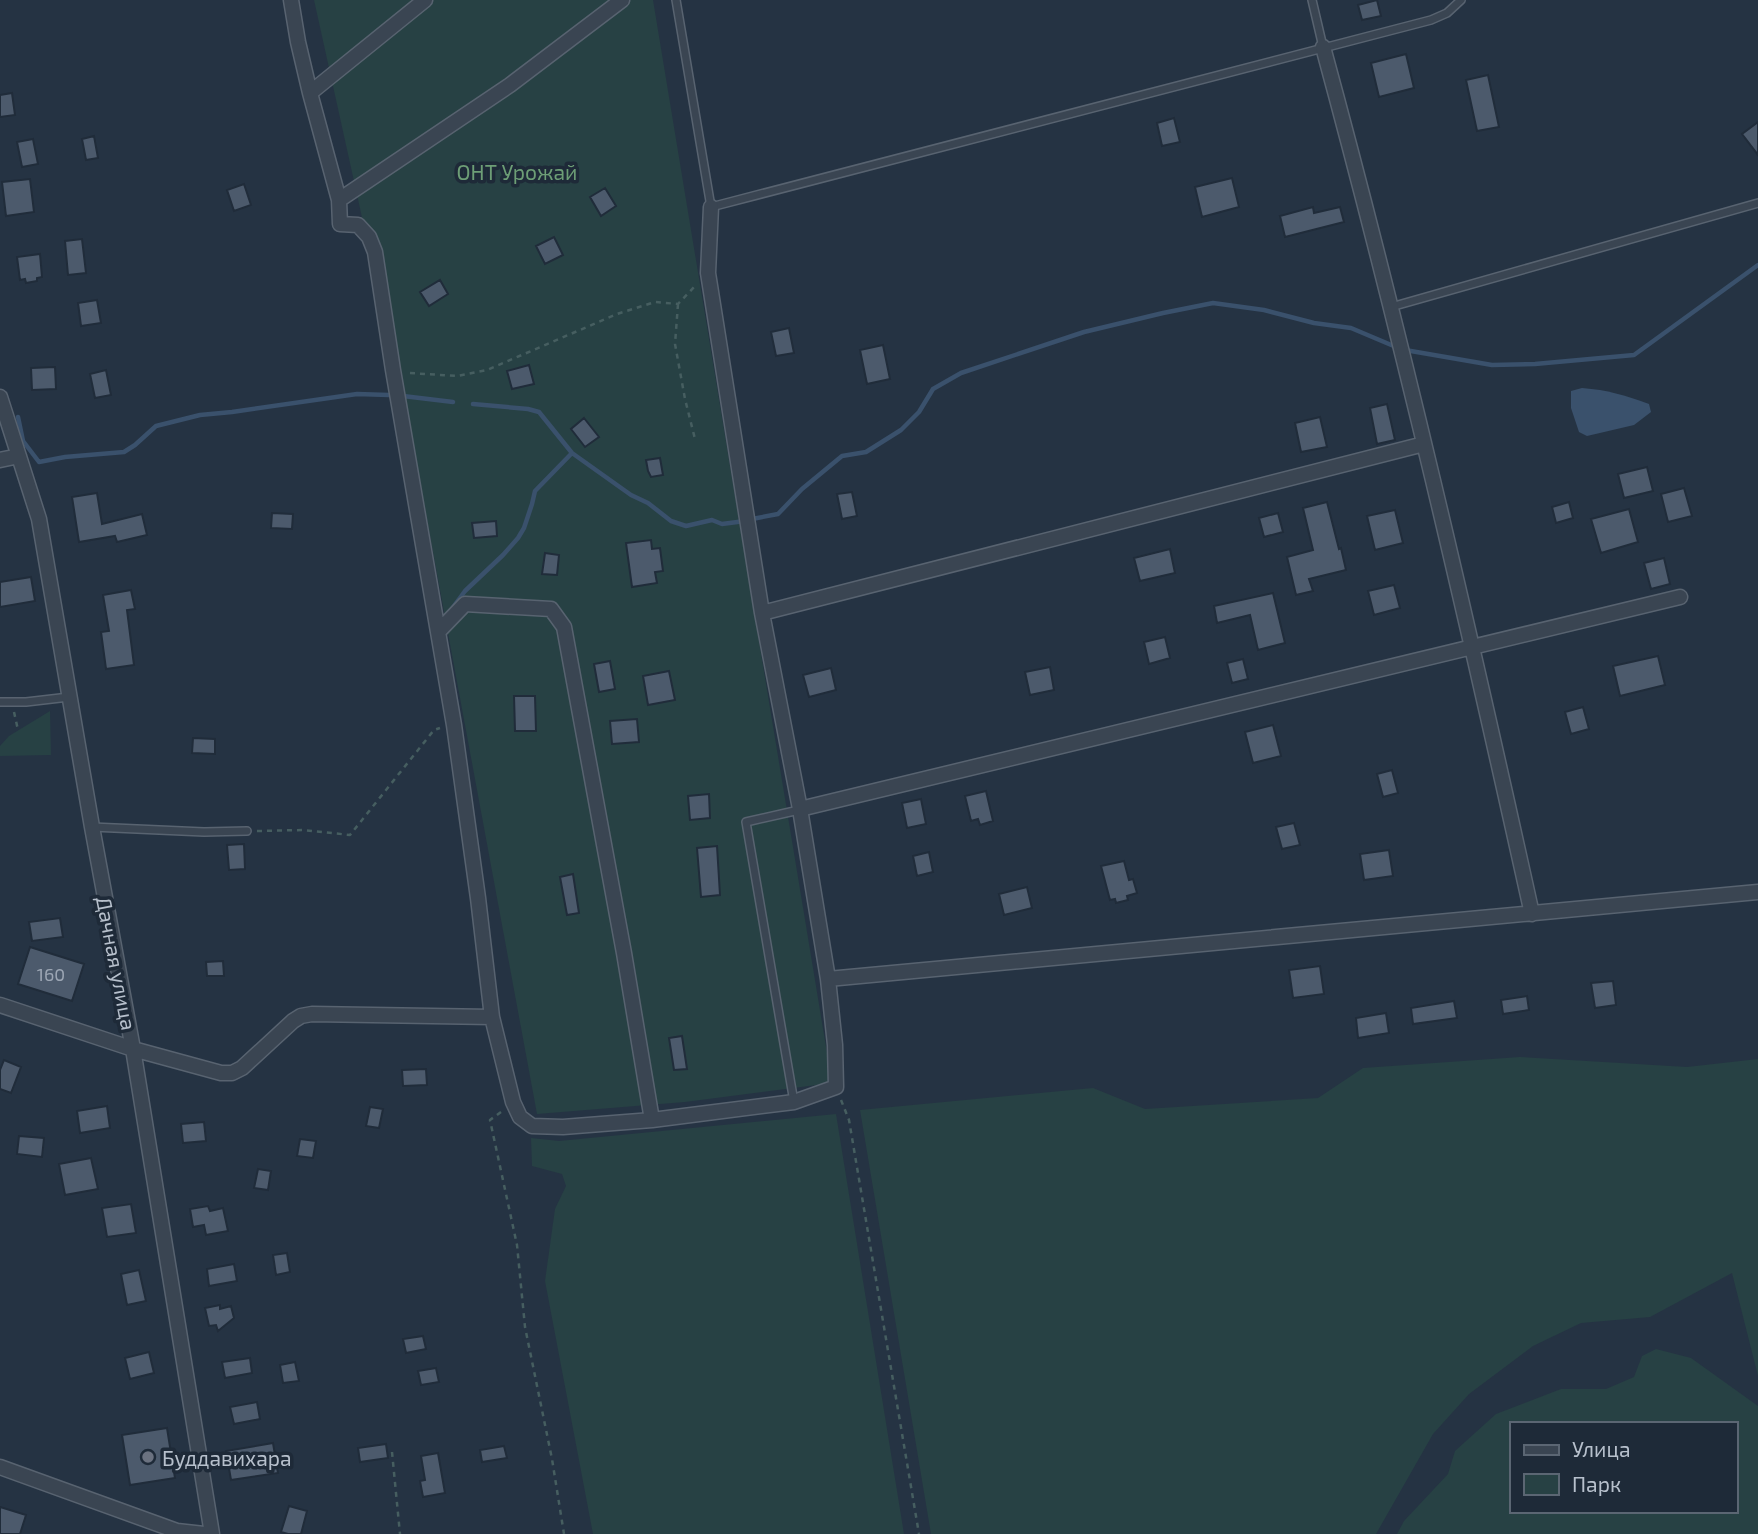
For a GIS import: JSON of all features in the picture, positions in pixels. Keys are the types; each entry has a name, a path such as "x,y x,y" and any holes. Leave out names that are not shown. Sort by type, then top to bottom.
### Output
{"street":[{"path":"310,93 425,0"},
{"path":"339,200 510,85 622,0"},
{"path":"293,1 298,43 339,200 340,224 358,225 369,237 375,252 454,725 492,1017 513,1102 520,1117 532,1126 563,1127 652,1120 794,1102 836,1087 828,979 800,809 762,613 708,273 710,207"},
{"path":"1323,47 1391,307 1473,648 1532,914"},
{"name":"Дачная улица","path":"0,397 39,519 133,1049 212,1534"},
{"path":"762,613 1424,444"},
{"path":"0,460 19,456"},
{"path":"800,809 1680,597"},
{"path":"438,632 465,604 551,609 564,627 652,1120"},
{"path":"828,979 1758,892"},
{"path":"0,1005 133,1049 222,1073 232,1073 242,1068 301,1016 492,1017"},
{"path":"0,1467 177,1531 204,1534"}],"lane":[{"path":"676,0 710,207 1431,20 1447,13 1461,0"},
{"path":"1312,0 1323,47"},
{"path":"1391,307 1758,203"},
{"path":"0,702 70,697"},
{"path":"794,1102 746,822 800,809"},
{"path":"92,827 204,832 247,831"}],"path":[{"path":"695,439 675,344 678,304 708,273"},
{"path":"393,370 457,376 487,370 617,314 655,302 678,304"},
{"path":"12,702 18,730"},
{"path":"247,831 303,830 350,835 434,730 454,725"},
{"path":"836,1087 849,1120 919,1534"},
{"path":"513,1102 491,1120 517,1245 525,1327 564,1534"},
{"path":"392,1452 400,1534"}],"green space":[{"name":"ОНТ Урожай","path":"314,0 653,0 832,1083 685,1102 537,1114 418,471"},
{"path":"50,711 51,755 0,756 0,746 9,736"},
{"path":"1520,1057 1687,1067 1758,1059 1758,1376 1732,1273 1650,1317 1581,1323 1533,1346 1469,1394 1433,1434 1376,1534 931,1534 860,1110 1093,1088 1145,1109 1318,1098 1363,1068"},
{"path":"836,1114 904,1534 593,1534 545,1281 555,1209 566,1186 562,1174 532,1166 531,1138 559,1141"},
{"path":"1656,1349 1691,1358 1758,1406 1758,1534 1397,1534 1404,1521 1448,1474 1455,1451 1496,1414 1561,1389 1606,1389 1634,1377 1642,1356"}],"water":[{"path":"1582,388 1608,392 1649,404 1651,412 1634,425 1587,436 1579,432 1571,408 1571,391"}],"building":[{"path":"1377,0 1381,16 1362,20 1358,5"},
{"path":"1406,54 1414,88 1379,97 1371,63"},
{"path":"1488,75 1499,127 1477,131 1466,80"},
{"path":"12,93 15,115 0,117 0,95"},
{"path":"1174,118 1180,142 1162,146 1157,123"},
{"path":"1758,122 1758,155 1742,134"},
{"path":"94,136 98,158 86,160 82,139"},
{"path":"33,139 38,164 22,167 17,142"},
{"path":"1232,178 1239,207 1202,217 1195,187"},
{"path":"30,179 34,212 6,216 2,182"},
{"path":"244,184 251,205 234,211 227,190"},
{"path":"605,188 616,206 601,216 590,197"},
{"path":"1313,207 1314,213 1340,207 1344,222 1285,237 1280,216"},
{"path":"554,237 563,255 545,264 536,246"},
{"path":"82,239 86,273 68,275 65,241"},
{"path":"40,254 42,277 26,283 25,279 20,280 17,257"},
{"path":"440,280 448,294 429,306 420,292"},
{"path":"97,300 101,323 81,326 78,303"},
{"path":"789,328 794,353 776,356 771,332"},
{"path":"883,345 890,379 867,384 860,350"},
{"path":"529,365 534,384 512,389 507,371"},
{"path":"55,367 56,389 32,390 31,368"},
{"path":"106,370 111,395 95,398 90,374"},
{"path":"1387,404 1395,440 1377,444 1370,408"},
{"path":"1320,417 1327,447 1301,452 1295,423"},
{"path":"584,418 599,437 585,447 571,429"},
{"path":"660,458 663,475 651,477 646,460"},
{"path":"1647,467 1653,491 1624,498 1618,474"},
{"path":"1684,488 1692,516 1668,522 1661,494"},
{"path":"852,492 857,516 842,519 837,494"},
{"path":"97,493 102,524 142,514 147,535 117,542 115,536 79,542 72,497"},
{"path":"1327,502 1346,570 1309,579 1313,591 1296,595 1287,557 1313,550 1303,508"},
{"path":"1569,502 1573,518 1556,523 1552,507"},
{"path":"1629,509 1638,542 1601,553 1591,519"},
{"path":"1395,510 1403,543 1375,550 1367,516"},
{"path":"272,513 293,514 292,529 271,528"},
{"path":"1278,513 1283,532 1264,537 1259,518"},
{"path":"496,521 497,536 474,538 472,523"},
{"path":"651,540 652,549 660,548 663,571 655,572 657,583 632,587 626,543"},
{"path":"1170,549 1175,573 1140,581 1134,558"},
{"path":"545,553 559,555 557,575 542,574"},
{"path":"1664,558 1670,584 1651,589 1644,563"},
{"path":"31,577 35,601 0,607 0,582"},
{"path":"1394,585 1400,608 1374,615 1368,591"},
{"path":"131,590 135,609 127,610 134,665 106,669 101,632 109,631 103,595"},
{"path":"1273,593 1285,643 1258,650 1250,615 1217,623 1214,606"},
{"path":"1165,637 1170,658 1149,664 1144,642"},
{"path":"1658,656 1665,685 1620,696 1613,666"},
{"path":"1243,659 1248,679 1232,683 1227,663"},
{"path":"610,661 615,689 599,692 594,664"},
{"path":"1050,667 1054,690 1030,695 1025,672"},
{"path":"831,668 836,690 809,697 803,675"},
{"path":"669,671 675,700 648,705 643,676"},
{"path":"514,696 535,696 536,731 515,731"},
{"path":"1583,707 1589,729 1571,734 1565,712"},
{"path":"637,719 639,742 612,744 610,721"},
{"path":"1273,725 1281,756 1253,763 1245,732"},
{"path":"193,738 215,739 215,754 192,753"},
{"path":"1392,770 1398,793 1383,797 1377,774"},
{"path":"986,791 993,821 980,825 978,819 971,821 965,796"},
{"path":"709,794 710,818 690,820 688,796"},
{"path":"921,799 926,824 907,828 902,803"},
{"path":"1294,823 1300,845 1282,849 1276,827"},
{"path":"244,844 245,869 229,870 227,845"},
{"path":"717,846 720,895 701,897 697,848"},
{"path":"1389,850 1393,876 1364,880 1360,854"},
{"path":"929,852 933,872 917,876 913,856"},
{"path":"1124,861 1129,880 1133,879 1137,893 1127,896 1128,900 1116,903 1115,899 1110,900 1101,866"},
{"path":"573,874 579,913 567,915 560,877"},
{"path":"1027,887 1032,908 1004,915 999,894"},
{"path":"60,918 63,937 32,941 29,922"},
{"path":"30,947 84,964 72,1001 18,984"},
{"path":"223,961 224,976 207,976 206,962"},
{"path":"1320,966 1324,994 1293,998 1289,970"},
{"path":"1613,981 1616,1005 1595,1008 1591,983"},
{"path":"1527,996 1529,1010 1503,1014 1501,1000"},
{"path":"1454,1001 1457,1018 1413,1024 1411,1008"},
{"path":"1386,1013 1389,1033 1358,1038 1356,1018"},
{"path":"682,1036 687,1069 674,1070 669,1038"},
{"path":"4,1060 21,1067 11,1093 0,1089 0,1070"},
{"path":"426,1069 427,1085 403,1086 402,1070"},
{"path":"107,1106 110,1128 80,1133 77,1111"},
{"path":"370,1107 383,1109 379,1128 366,1126"},
{"path":"204,1122 206,1141 183,1143 181,1124"},
{"path":"19,1136 44,1138 42,1157 17,1154"},
{"path":"300,1139 316,1141 313,1158 297,1156"},
{"path":"91,1158 98,1189 65,1195 59,1164"},
{"path":"258,1169 271,1171 268,1190 254,1188"},
{"path":"131,1204 136,1233 107,1237 102,1208"},
{"path":"208,1206 210,1211 223,1208 228,1231 206,1235 204,1225 193,1227 190,1209"},
{"path":"287,1253 290,1272 276,1275 273,1255"},
{"path":"234,1264 237,1281 209,1286 207,1269"},
{"path":"139,1270 146,1301 127,1305 121,1274"},
{"path":"220,1305 220,1309 231,1306 234,1318 218,1331 216,1325 209,1326 205,1308"},
{"path":"423,1336 426,1349 406,1353 403,1339"},
{"path":"149,1352 154,1373 130,1379 125,1358"},
{"path":"250,1358 252,1373 225,1378 222,1362"},
{"path":"295,1362 299,1381 283,1383 280,1365"},
{"path":"436,1368 439,1382 421,1385 418,1371"},
{"path":"257,1402 260,1419 234,1424 230,1407"},
{"name":"Буддавихара","path":"167,1428 175,1478 130,1485 122,1435"},
{"path":"273,1443 278,1473 231,1480 226,1451"},
{"path":"386,1444 388,1458 360,1462 358,1448"},
{"path":"504,1446 507,1458 482,1462 480,1450"},
{"path":"438,1453 445,1493 423,1497 420,1481 425,1480 421,1456"},
{"path":"289,1506 307,1511 301,1534 281,1532"},
{"path":"0,1507 26,1515 20,1534 0,1534"}],"waterway":[{"path":"1405,350 1492,365 1634,355 1758,265"},
{"path":"752,519 778,514 802,489 842,456 866,452 901,430 919,412 933,389 961,373 1084,332 1213,303 1264,310 1314,323 1351,328 1396,347"},
{"path":"18,417 23,441 39,462 124,452 156,426 200,415 357,394 389,395"},
{"path":"403,396 453,402"},
{"path":"473,404 539,412 572,453 671,521 686,526 712,520 722,524 745,521"},
{"path":"451,610 465,591 518,538 524,528 535,491 572,453"}],"place":[{"name":"Буддавихара","path":"148,1457"}]}
